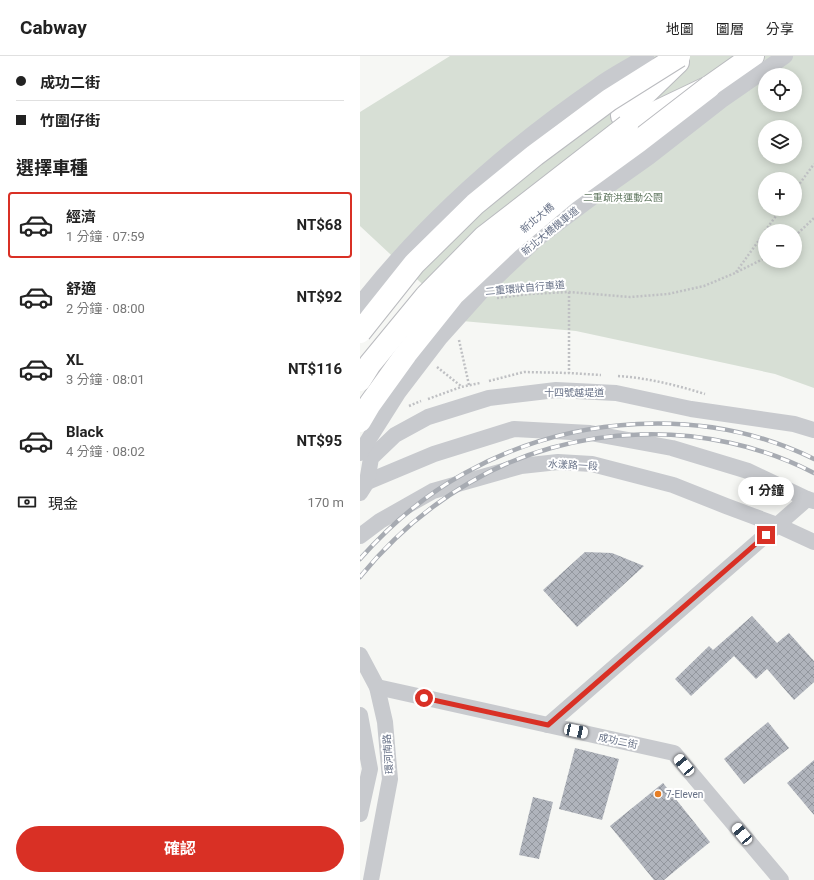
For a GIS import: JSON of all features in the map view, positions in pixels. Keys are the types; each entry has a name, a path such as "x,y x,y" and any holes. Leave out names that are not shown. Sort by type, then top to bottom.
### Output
{"highway":[{"path":"360,332 414,264 475,204 535,155 609,100 679,56"},
{"path":"360,357 415,289 477,229 622,116 684,56"},
{"name":"新北大橋","path":"360,421 406,354 454,294 498,252 566,194 753,56"},
{"path":"360,380 370,364 426,296 484,237 627,126 709,87"}],"street":[{"path":"360,304 422,231 480,178 534,133 600,84 646,56"},
{"name":"新北大橋機車道","path":"360,453 398,393 440,338 484,289 538,238 649,157 722,100 785,56"},
{"name":"十四號越堤道","path":"362,487 371,458 395,435 428,417 489,398 556,390 616,393 691,409 794,424 814,430"},
{"path":"362,487 434,454 514,429 590,433 672,448 748,471 810,500 777,525 548,725"},
{"name":"水漾路一段","path":"360,536 380,521 433,491 521,466 558,462 592,464 666,483 777,525 814,542"},
{"name":"環河南路","path":"360,654 377,687 386,722 390,779 371,880"},
{"name":"成功二街","path":"377,687 674,753 781,880"},
{"name":"環河南路","path":"360,715 370,769 360,814"}],"path":[{"path":"802,180 814,164"},
{"path":"770,224 777,216"},
{"path":"802,229 814,218"},
{"path":"735,273 758,241"},
{"name":"二重環狀自行車道","path":"492,299 529,294 569,292 630,297 668,294 704,286 758,262"},
{"path":"569,292 569,373"},
{"path":"459,339 469,385"},
{"path":"433,364 461,387"}],"green space":[{"name":"二重疏洪運動公園","path":"450,56 814,56 814,388 775,374 576,331 462,321 360,226 360,112"}],"building":[{"path":"585,552 612,553 644,566 577,627 543,590"},
{"path":"752,616 777,643 789,633 814,661 814,682 794,700 767,669 756,679 734,656 691,696 675,679 709,646 713,650"},
{"path":"768,722 789,748 744,784 724,759"},
{"path":"575,748 619,759 602,820 559,809"},
{"path":"814,760 814,815 787,783"},
{"path":"663,783 710,842 664,880 654,880 610,826"},
{"path":"533,797 553,802 539,859 519,855"}],"railway":[{"path":"360,559 383,534 422,501 465,473 505,454 548,439 592,429 638,424 683,424 728,430 772,442 814,459"},
{"path":"360,577 397,537 438,503 469,483 509,463 551,448 595,439 640,434 685,436 730,443 773,455 814,473"}],"place":[{"name":"7-Eleven","path":"658,794"}],"route":[{"path":"424,698 548,725 766,535"}]}
